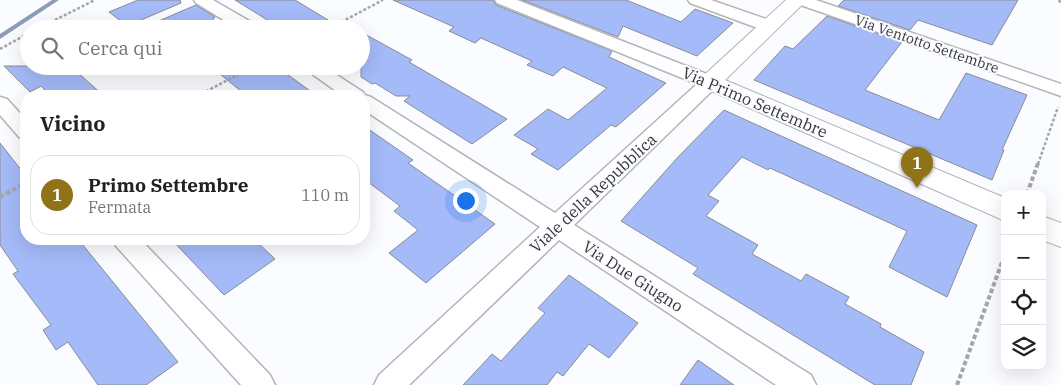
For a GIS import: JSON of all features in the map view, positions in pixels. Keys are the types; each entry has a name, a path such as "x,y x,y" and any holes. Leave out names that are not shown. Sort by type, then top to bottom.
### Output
{"main road":[{"name":"Viale della Repubblica","path":"710,82 797,0"},
{"name":"Via Primo Settembre","path":"710,82 1001,208"},
{"path":"1046,229 1061,235"}],"street":[{"path":"202,0 235,20"},
{"name":"Via Primo Settembre","path":"503,0 710,82"},
{"path":"696,0 769,26"},
{"name":"Via Ventotto Settembre","path":"801,0 1059,87"},
{"path":"324,75 347,90"},
{"name":"Viale della Repubblica","path":"389,385 710,82"},
{"path":"0,103 20,125"},
{"name":"Via Due Giugno","path":"370,105 801,385"},
{"path":"131,245 260,385"}],"path":[{"path":"55,20 95,0"},
{"path":"345,20 383,0"},
{"path":"1059,0 1061,4"},
{"path":"0,49 20,38"},
{"path":"209,90 238,75"},
{"path":"1028,190 1059,87"},
{"path":"0,197 20,186"},
{"path":"956,385 1001,265"}],"building":[{"path":"138,0 180,0 181,3 141,20 119,20 109,12"},
{"path":"235,0 295,0 328,20 267,20"},
{"path":"393,0 493,0 496,5 612,51 609,57 666,83 616,127 611,125 558,170 531,154 538,149 514,135 548,109 568,120 607,88 563,67 553,76 527,65 532,61 481,38 475,43 449,31 454,27"},
{"path":"522,0 626,0 681,22 695,9 733,23 697,56 623,26 618,37"},
{"path":"844,0 1018,0 992,45 918,20 910,30 838,6"},
{"path":"196,5 215,17 213,20 161,20"},
{"path":"827,16 902,42 865,90 939,120 966,73 1027,95 1002,150 1004,150 992,180 754,80 785,46 793,49"},
{"path":"370,37 412,60 409,62 507,119 472,144 404,101 410,96 396,96 361,77 361,75 370,75"},
{"path":"4,66 20,66 20,75 80,75 97,90 45,90 41,86 34,90 28,90"},
{"path":"221,75 288,75 309,90 240,90"},
{"path":"724,110 977,225 947,297 889,267 907,231 770,168 768,170 742,157 708,195 719,201 706,216 758,245 752,254 801,281 806,274 849,297 845,304 881,324 880,327 924,352 911,385 875,385 693,274 698,268 621,221 678,157"},
{"path":"370,130 413,160 408,163 495,224 426,283 389,253 418,230 394,211 400,206 370,184"},
{"path":"0,143 20,168 20,245 83,245 178,362 146,385 98,385 68,342 56,350 43,330 51,325 13,274 18,271 0,245"},
{"path":"177,245 260,245 275,259 224,295"},
{"path":"569,275 638,323 609,358 589,344 563,376 557,372 547,385 463,385 492,354 501,361 545,313 538,308"},
{"path":"698,360 734,385 680,385"}],"waterway":[{"path":"26,20 56,0"},
{"path":"0,37 20,24"}],"place":[{"name":"Primo Settembre","path":"917,188"}]}
